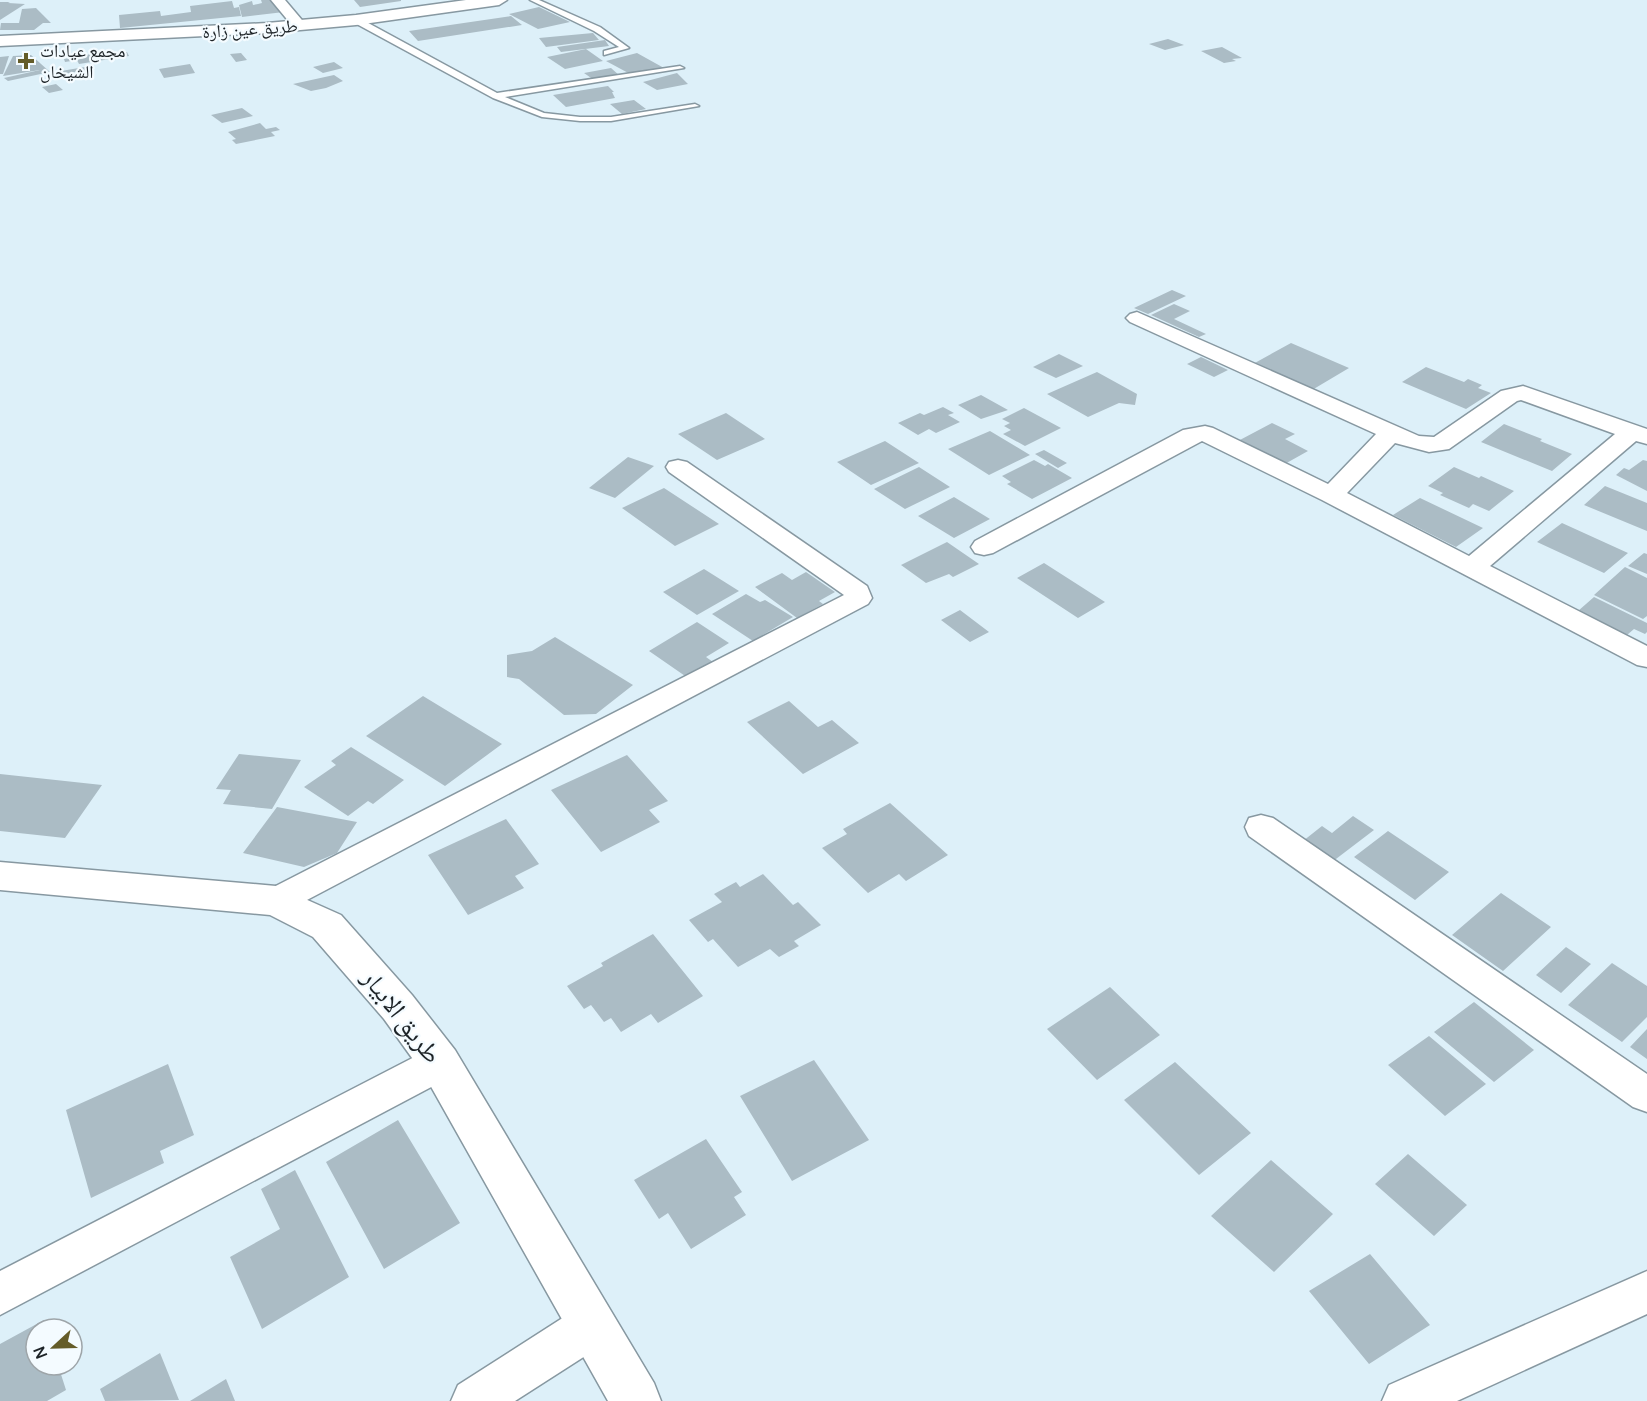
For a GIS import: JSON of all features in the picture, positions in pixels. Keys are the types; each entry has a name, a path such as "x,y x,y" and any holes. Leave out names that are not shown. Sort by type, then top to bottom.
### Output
{"main road":[{"name":"طريق عين زارة","path":"0,41 300,26 499,0"},
{"name":"طريق الابيار","path":"0,876 276,901 327,926 398,1007 440,1063 636,1401"}],"street":[{"path":"278,0 300,26"},
{"path":"1137,318 1413,442 1429,445 1440,444 1509,396 1523,393 1640,434"},
{"path":"1331,495 1392,432"},
{"path":"984,547 1191,435 1205,433 1331,495 1647,658"},
{"path":"1472,567 1640,434"},
{"path":"276,901 858,598 857,592 678,467"},
{"path":"1261,828 1647,1095"},
{"path":"0,1294 440,1063"},
{"path":"1419,1398 1647,1292"},
{"path":"474,1401 591,1326"}],"lane":[{"path":"533,0 597,29 625,48 607,53"},
{"path":"356,20 496,96 542,115 580,119 612,119 695,105"},
{"path":"496,96 680,68"}],"building":[{"path":"261,0 275,0 284,12 242,17 239,5 252,1 253,5 258,4 262,3"},
{"path":"354,0 401,0 401,1 360,7"},
{"path":"232,1 234,8 239,7 241,16 120,28 119,15 160,11 161,16 191,12 190,6"},
{"path":"0,2 10,2 8,3 25,4 0,20"},
{"path":"539,7 570,22 538,29 509,14"},
{"path":"36,8 51,23 43,23 34,30 0,30 1,23 19,23 22,9"},
{"path":"511,16 522,25 418,41 409,31"},
{"path":"593,33 599,40 546,47 539,38"},
{"path":"1168,39 1184,45 1165,50 1149,44"},
{"path":"605,40 609,46 561,52 557,47"},
{"path":"1222,47 1242,58 1224,63 1201,51"},
{"path":"586,49 603,61 565,69 547,57"},
{"path":"108,51 110,54 127,52 129,56 79,64 77,60 65,62 64,59"},
{"path":"241,53 247,60 236,62 230,54"},
{"path":"637,53 664,68 632,75 606,61"},
{"path":"31,55 50,72 8,81 4,78 40,70 3,76 13,56"},
{"path":"9,56 3,74 0,74 0,57"},
{"path":"334,62 343,68 323,73 313,67"},
{"path":"190,64 195,73 164,78 159,69"},
{"path":"85,67 87,70 57,75 55,72"},
{"path":"611,68 620,76 594,80 584,73"},
{"path":"677,73 688,84 657,90 643,82"},
{"path":"334,75 343,81 326,88 311,91 293,84"},
{"path":"56,84 63,90 49,93 42,87"},
{"path":"608,86 614,92 612,92 615,98 566,107 553,95"},
{"path":"634,100 646,109 622,114 610,104"},
{"path":"242,108 253,116 222,123 211,115"},
{"path":"260,123 266,129 276,127 280,130 271,132 275,136 236,144 232,140 236,139 228,132"},
{"path":"1172,290 1186,296 1148,314 1134,308"},
{"path":"1174,304 1190,311 1174,319 1206,334 1199,337 1151,315"},
{"path":"1291,343 1349,368 1312,390 1253,364"},
{"path":"1059,354 1083,366 1056,378 1033,367"},
{"path":"1201,357 1228,370 1214,377 1187,364"},
{"path":"1426,367 1464,382 1468,379 1482,385 1478,388 1491,393 1466,409 1402,382"},
{"path":"1097,372 1137,394 1135,405 1119,403 1088,417 1047,394"},
{"path":"981,395 1008,410 981,419 958,405"},
{"path":"943,407 954,413 948,415 960,422 936,433 929,429 918,435 898,423 920,413 924,415"},
{"path":"1024,408 1061,428 1025,446 1003,434 1011,430 1004,426 1010,423 1002,419"},
{"path":"726,413 765,439 717,460 678,434"},
{"path":"1272,423 1295,434 1285,439 1308,451 1283,465 1238,441"},
{"path":"1504,424 1572,454 1552,471 1481,442"},
{"path":"990,431 1030,455 989,475 948,449"},
{"path":"885,441 919,463 871,485 837,462"},
{"path":"1044,450 1067,463 1058,468 1035,454"},
{"path":"628,457 654,466 615,498 589,488"},
{"path":"1034,460 1045,466 1048,464 1072,478 1032,499 1007,484 1011,482 1002,476"},
{"path":"1643,460 1647,461 1647,491 1616,475 1624,468 1629,470"},
{"path":"919,467 950,487 905,509 874,489"},
{"path":"1454,467 1514,491 1489,511 1473,504 1469,508 1440,495 1443,493 1428,486"},
{"path":"1605,486 1647,503 1647,531 1584,505"},
{"path":"664,488 719,524 675,546 622,508"},
{"path":"954,497 990,519 954,538 918,516"},
{"path":"1420,498 1483,528 1456,547 1393,515"},
{"path":"1562,523 1628,553 1604,573 1537,542"},
{"path":"947,542 979,564 953,577 949,574 926,583 901,565"},
{"path":"1644,553 1647,554 1647,574 1628,566"},
{"path":"1044,563 1105,602 1078,618 1017,578"},
{"path":"1625,567 1647,578 1647,616 1643,619 1594,595"},
{"path":"704,569 739,591 697,615 663,592"},
{"path":"806,572 835,592 819,601 823,604 797,618 755,587 782,573 792,580"},
{"path":"746,594 760,602 765,600 793,617 753,641 712,614"},
{"path":"1594,597 1647,623 1647,632 1645,634 1634,629 1627,635 1578,611"},
{"path":"960,610 989,632 970,642 941,620"},
{"path":"697,622 729,643 706,657 713,662 688,678 649,651"},
{"path":"555,637 633,685 596,714 564,715 519,679 507,677 507,655 532,651"},
{"path":"423,696 502,744 445,786 366,736"},
{"path":"789,701 818,727 832,720 859,743 803,774 747,722"},
{"path":"351,747 404,780 373,804 368,801 348,816 304,787 336,765 331,761"},
{"path":"239,754 301,760 272,809 223,804 231,790 216,789"},
{"path":"627,755 668,801 649,810 660,822 601,852 551,790"},
{"path":"0,774 102,785 65,838 0,831"},
{"path":"890,803 948,855 906,881 899,874 868,893 822,848 847,834 843,829"},
{"path":"277,807 357,822 337,853 304,867 243,853"},
{"path":"1353,816 1374,830 1332,862 1303,841 1322,826 1332,833"},
{"path":"506,819 539,864 515,876 524,888 468,915 428,855"},
{"path":"1388,831 1449,872 1415,900 1354,857"},
{"path":"763,874 793,905 798,902 821,925 794,941 799,946 779,957 770,949 738,967 713,939 708,942 689,920 722,902 714,894 736,882 740,887"},
{"path":"1501,893 1551,927 1503,971 1452,935"},
{"path":"653,934 703,996 658,1023 651,1014 621,1032 611,1018 604,1022 591,1005 584,1009 567,986 603,966 601,963"},
{"path":"1566,947 1591,964 1561,993 1536,975"},
{"path":"1612,963 1647,986 1647,1017 1622,1042 1568,1005"},
{"path":"1110,987 1160,1035 1097,1080 1047,1029"},
{"path":"1474,1002 1534,1050 1494,1082 1434,1032"},
{"path":"1647,1029 1647,1059 1630,1047"},
{"path":"1429,1036 1486,1084 1445,1116 1388,1065"},
{"path":"814,1060 869,1140 792,1181 740,1096"},
{"path":"1175,1062 1251,1133 1199,1175 1124,1100"},
{"path":"168,1064 194,1135 160,1151 164,1163 91,1198 66,1110"},
{"path":"398,1120 460,1223 384,1269 326,1162"},
{"path":"706,1139 742,1192 734,1197 746,1215 691,1249 668,1213 659,1219 634,1180"},
{"path":"1408,1154 1467,1205 1434,1236 1375,1184"},
{"path":"1271,1160 1333,1214 1274,1272 1211,1216"},
{"path":"295,1170 349,1277 262,1329 230,1257 280,1229 261,1189"},
{"path":"1370,1254 1430,1325 1369,1364 1309,1291"},
{"path":"24,1331 24,1377 62,1377 66,1390 47,1401 0,1401 0,1344"},
{"path":"160,1353 179,1400 105,1401 100,1389"},
{"path":"226,1379 235,1401 190,1401"}],"place":[{"name":"مجمع عيادات الشيخان","path":"26,61"}]}
